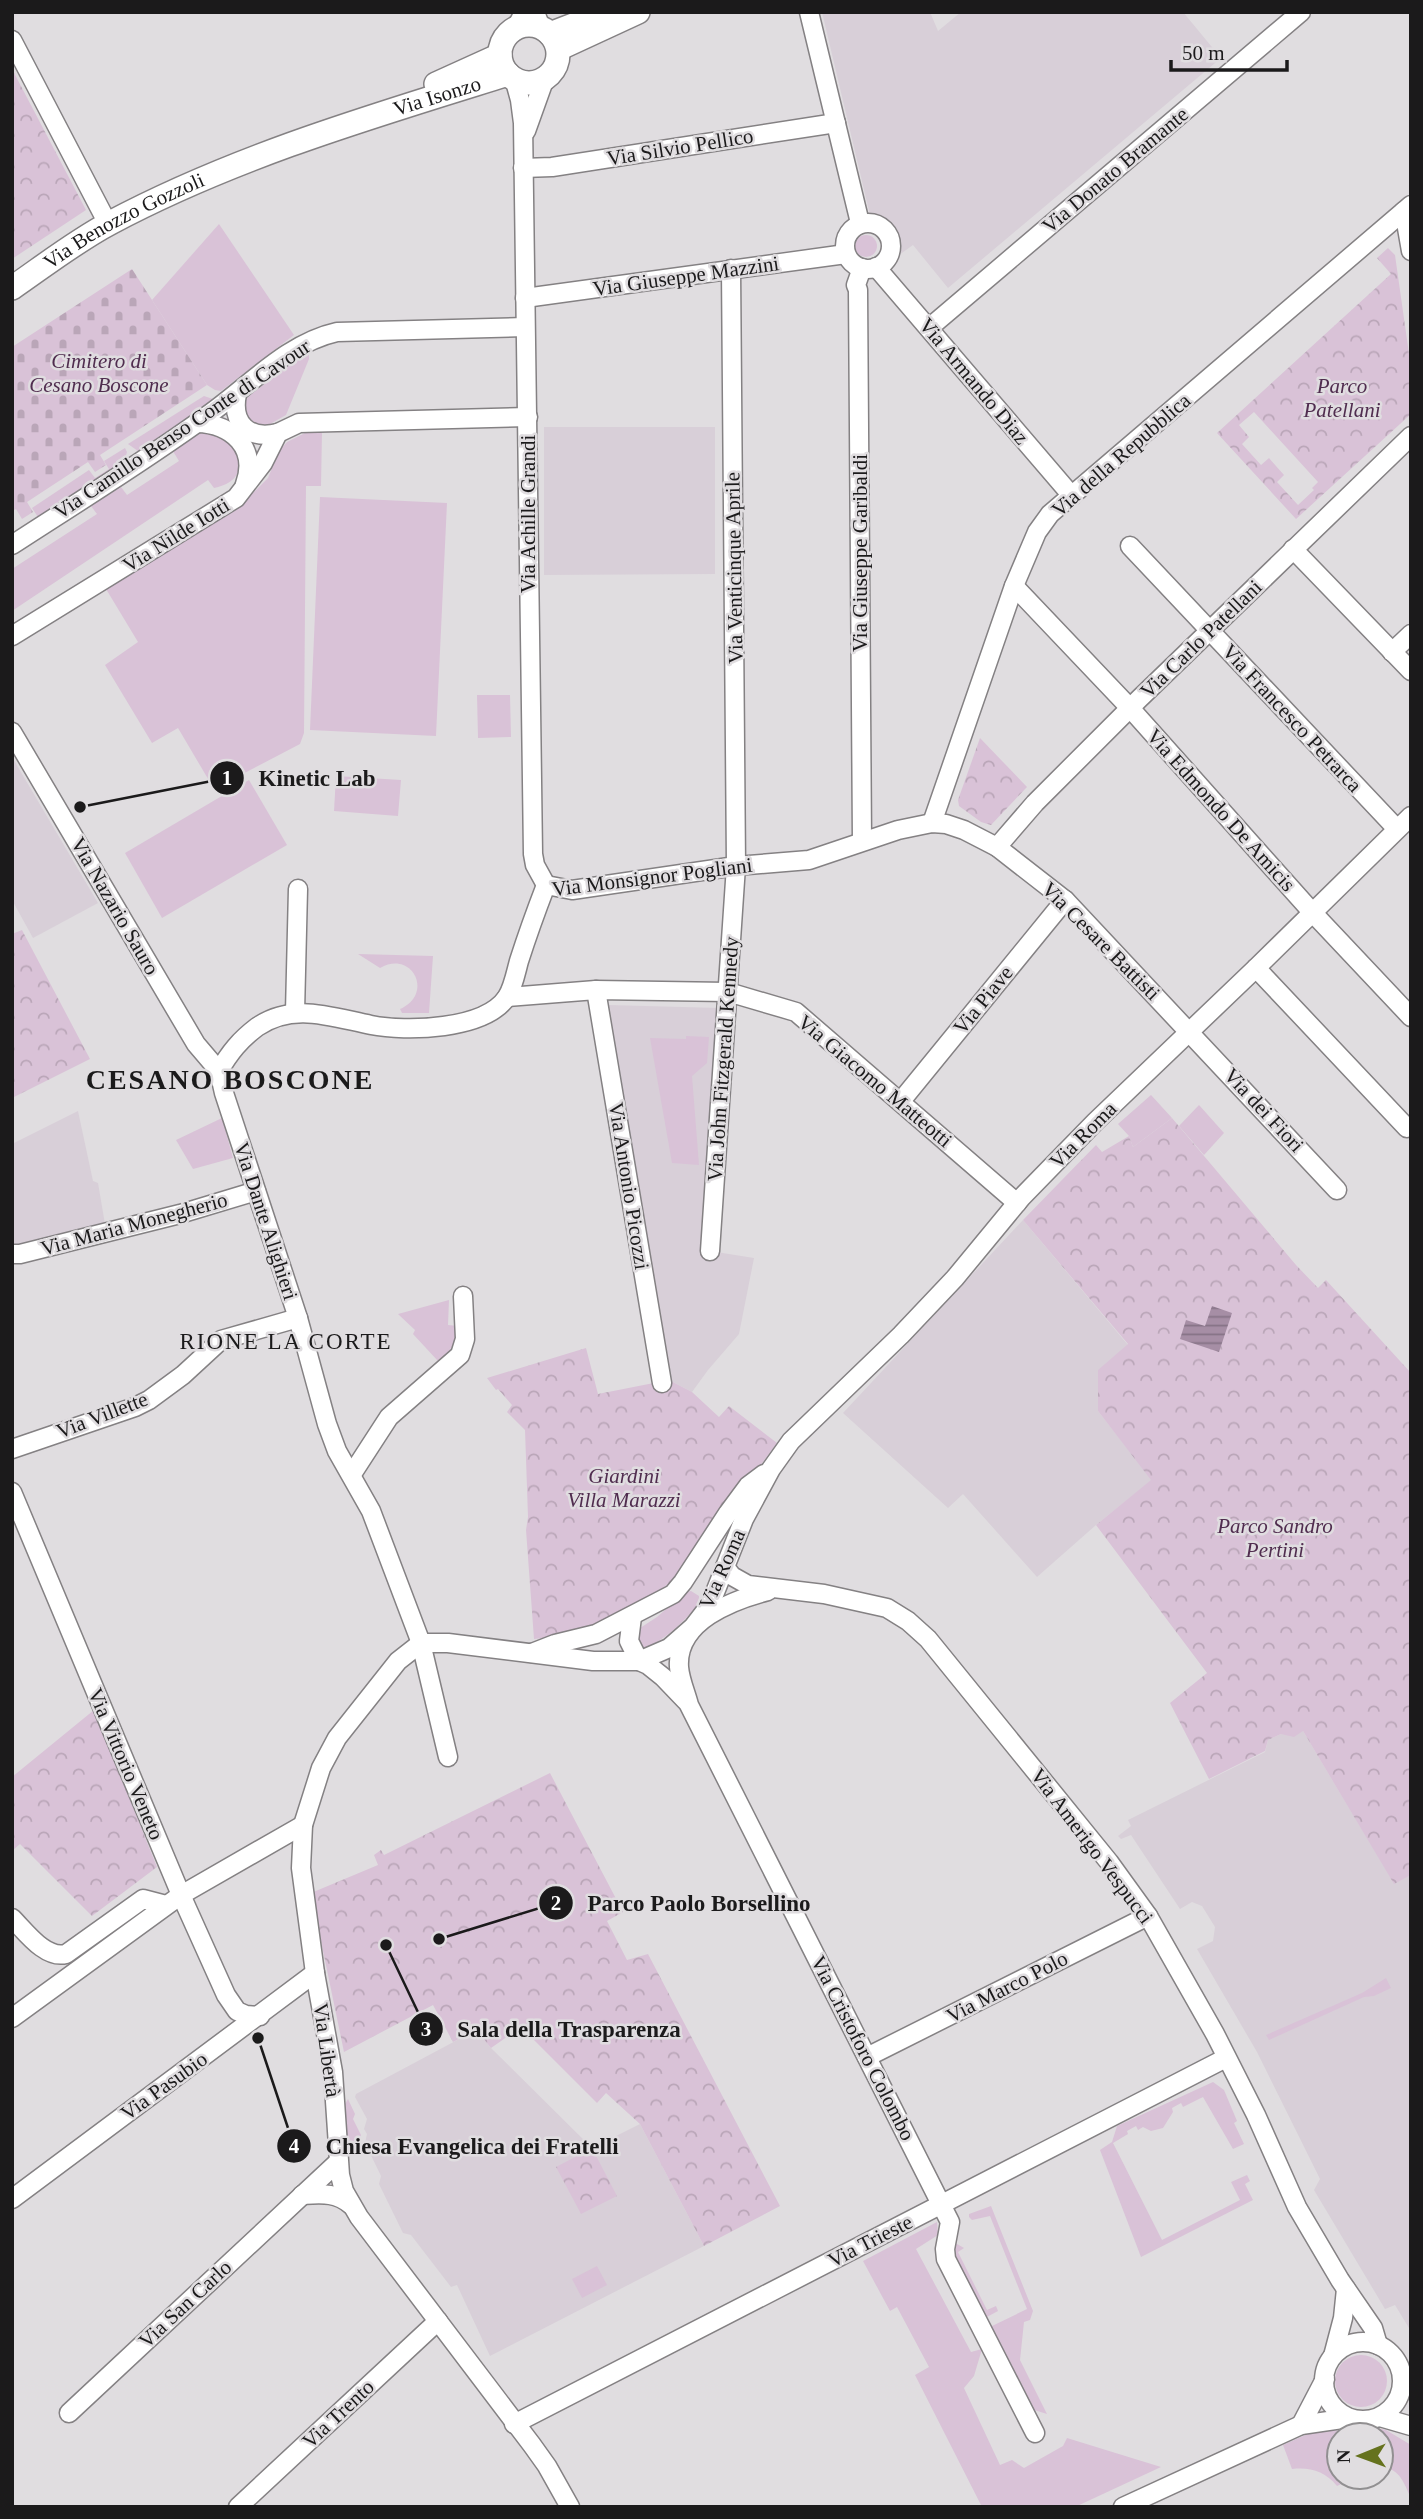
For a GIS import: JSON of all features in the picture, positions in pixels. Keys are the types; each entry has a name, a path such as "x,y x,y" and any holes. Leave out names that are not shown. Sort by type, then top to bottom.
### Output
{"street":[{"path":"546,31 607,12"},
{"path":"546,31 556,65 545,78 529,83 507,69 506,36 520,20 546,31 638,12"},
{"path":"809,12 860,223"},
{"name":"Via Donato Bramante","path":"929,328 1301,12"},
{"path":"12,40 108,223"},
{"name":"Via Isonzo","path":"241,162 507,69"},
{"name":"Via Achille Grandi","path":"507,69 520,100 523,141 533,854 535,865 546,885"},
{"name":"Via Achille Grandi","path":"523,141 545,78"},
{"name":"Via Silvio Pellico","path":"523,168 552,167 835,123"},
{"name":"Via Benozzo Gozzoli","path":"12,288 108,223 241,162"},
{"path":"1407,208 1411,251"},
{"name":"Via della Repubblica","path":"932,823 1014,586 1037,532 1051,514 1407,208"},
{"path":"860,223 880,226 887,234 891,243 884,262 869,267 850,260 846,254 847,235 860,223"},
{"name":"Via Giuseppe Mazzini","path":"525,298 846,254"},
{"name":"Via Armando Diaz","path":"869,267 929,328 1072,496"},
{"name":"Via Giuseppe Garibaldi","path":"862,841 856,285 869,267"},
{"name":"Via Venticinque Aprile","path":"731,269 736,866"},
{"name":"Via Camillo Benso Conte di Cavour","path":"12,545 197,423 289,352 321,335 337,332 525,327"},
{"path":"237,394 237,418 244,428 254,434 266,436 299,423 528,417"},
{"path":"197,423 218,426 236,436 244,448 248,462 248,476 243,490"},
{"name":"Via Nilde Iotti","path":"12,636 236,498 263,463 278,433"},
{"name":"Via Carlo Patellani","path":"997,847 1035,803 1130,708 1411,436"},
{"name":"Via Francesco Petrarca","path":"1130,546 1397,829"},
{"path":"1293,549 1411,671"},
{"name":"Via Edmondo De Amicis","path":"1014,586 1130,708 1312,912 1411,1017"},
{"path":"1392,652 1411,634"},
{"name":"Via Nazario Sauro","path":"12,732 196,1044 219,1071"},
{"name":"Via Roma","path":"421,1643 448,1643 593,1661 639,1661 669,1648 693,1627 710,1605 744,1519 771,1469 792,1441 901,1335 955,1278 1017,1203 1094,1122 1411,816"},
{"name":"Via Monsignor Pogliani","path":"507,996 546,885 572,890 736,866 809,860 898,830 932,823"},
{"name":"Via Cesare Battisti","path":"932,823 964,830 997,847 1065,900 1190,1031"},
{"name":"Via John Fitzgerald Kennedy","path":"710,1251 736,866"},
{"path":"295,1012 298,889"},
{"name":"Via Piave","path":"901,1101 1065,900"},
{"path":"1256,968 1407,1128"},
{"name":"Via Giacomo Matteotti","path":"507,996 596,990 728,992 796,1012 1017,1203"},
{"name":"Via Antonio Picozzi","path":"596,990 662,1383"},
{"path":"219,1071 230,1050 242,1038 279,1015 295,1012 316,1013 372,1026 401,1028 464,1024 491,1013 507,996"},
{"name":"Via dei Fiori","path":"1190,1031 1338,1190"},
{"name":"Via Dante Alighieri","path":"219,1071 298,1318 327,1424 337,1451 371,1511 421,1643 447,1757"},
{"name":"Via Maria Monegherio","path":"12,1254 180,1214 256,1191"},
{"path":"352,1474 389,1417 460,1355 465,1339 463,1296"},
{"name":"Via Villette","path":"12,1449 135,1407 183,1375 221,1340 298,1318"},
{"name":"Via Roma","path":"532,1653 596,1634 673,1594 748,1486 771,1469"},
{"name":"Via Vittorio Veneto","path":"12,1492 174,1900 231,2005 246,2015 260,2015"},
{"name":"Via Amerigo Vespucci","path":"683,1582 723,1574 748,1585 861,1601 887,1608 908,1621 928,1639 1110,1862 1148,1916 1215,2034 1256,2115 1297,2207 1346,2289 1373,2328 1378,2345 1390,2353 1399,2365 1406,2400 1380,2417"},
{"name":"Via Amerigo Vespucci","path":"693,1627 721,1608 756,1594 775,1590"},
{"path":"632,1617 629,1641 639,1661 663,1678 689,1705"},
{"path":"689,1705 679,1667 682,1650 693,1627"},
{"name":"Via Libertà","path":"421,1643 398,1661 337,1738 321,1768 303,1825 301,1868 315,1973 333,2072 338,2162 344,2191 351,2205 547,2466 570,2507"},
{"name":"Via Cristoforo Colombo","path":"689,1705 950,2222 946,2259 1035,2433"},
{"path":"12,2018 174,1900 303,1825"},
{"path":"12,1918 45,1950 58,1956 66,1954 143,1899 174,1900"},
{"name":"Via Marco Polo","path":"867,2057 1148,1916"},
{"name":"Via Pasubio","path":"12,2199 315,1973"},
{"name":"Via Trieste","path":"514,2424 1226,2058"},
{"name":"Via San Carlo","path":"69,2413 338,2162"},
{"path":"302,2196 330,2194 342,2197 351,2205"},
{"path":"1346,2289 1343,2318 1325,2379 1328,2398 1336,2410 1349,2418"},
{"name":"Via Trento","path":"238,2507 438,2321"},
{"path":"1333,2356 1354,2343 1378,2345"},
{"path":"1301,2425 1325,2379"},
{"path":"1123,2507 1301,2425 1349,2418 1370,2420 1380,2417 1411,2426"}],"shaded area":[{"path":"822,12 930,12 938,31 961,12 1183,12 1221,58 948,288 913,245 899,255 899,241 893,229 883,219 870,215"},
{"path":"544,427 715,427 715,574 544,575"},
{"path":"12,757 98,903 33,938 12,900"},
{"path":"608,1005 720,1008 710,1251 754,1258 739,1334 692,1392 669,1380 608,1021"},
{"path":"78,1111 93,1181 98,1183 105,1224 77,1234 29,1245 12,1244 12,1144"},
{"path":"1023,1220 1128,1345 1098,1411 1152,1480 1037,1577 963,1494 948,1508 843,1413"},
{"path":"1212,1306 1232,1313 1219,1352 1180,1339 1186,1320 1205,1326"},
{"path":"1303,1731 1394,1883 1411,1875 1409,2328 1395,2305 1385,2309 1314,2190 1320,2179 1257,2052 1197,1949 1213,1941 1215,1927 1202,1906 1192,1902 1180,1909 1131,1835 1121,1839 1118,1836 1131,1826 1128,1820 1265,1752 1268,1740 1281,1734"},
{"path":"476,2030 592,2148 640,2124 704,2246 490,2356 457,2285 451,2287 411,2235 403,2233 379,2184 381,2176 365,2143 367,2134 364,2129 367,2119 355,2097 356,2094"}],"green space":[{"path":"12,69 86,210 12,259"},
{"path":"219,224 294,335 221,391 207,385 152,300"},
{"path":"866,235 874,238 877,246 874,254 866,257 858,254 855,246 858,238"},
{"name":"Parco Patellani","path":"1388,248 1395,255 1411,368 1411,414 1296,519 1217,433 1391,274 1377,258","holes":["1254,412 1318,482 1312,488 1314,490 1298,505 1277,482 1284,475 1269,458 1261,465 1242,444 1249,437 1239,425"]},
{"name":"Cimitero di Cesano Boscone","path":"132,269 207,385 100,455 106,465 95,472 88,462 27,502 33,512 22,519 16,509 12,511 12,347"},
{"path":"309,348 309,359 286,415 263,428 244,420 243,401"},
{"path":"204,396 216,400 145,451 138,451 128,444"},
{"path":"212,431 232,439 239,463 236,476 231,481 214,488 208,480 12,611 12,569 97,514 91,506 121,487 127,495 179,461 171,448 201,433"},
{"path":"307,432 322,432 321,486 306,486 304,733 300,744 214,789 178,728 152,743 105,665 138,642 106,589 241,505 268,478 279,451 287,442"},
{"path":"125,448 127,452 123,465 40,520 32,508 89,470 95,478 109,469 104,461"},
{"path":"320,497 447,503 436,736 310,730"},
{"path":"477,695 510,695 511,737 478,738"},
{"path":"980,738 1027,787 991,825 981,822 959,806 958,800"},
{"path":"336,776 401,780 398,816 334,811"},
{"path":"249,780 287,845 162,918 125,853"},
{"path":"22,930 90,1059 12,1098 12,934"},
{"path":"358,954 433,956 429,1013 402,1013 400,1009 411,1002 416,994 417,984 410,969 402,964 380,968"},
{"path":"686,1036 709,1037 707,1063 692,1076 699,1165 672,1163 650,1038 686,1039"},
{"path":"1151,1095 1172,1118 1133,1147 1129,1136 1118,1124"},
{"path":"1199,1105 1224,1133 1204,1155 1179,1126"},
{"path":"222,1118 233,1158 193,1169 176,1140"},
{"name":"Parco Sandro Pertini","path":"1172,1118 1296,1265 1318,1288 1326,1280 1411,1373 1411,1875 1394,1884 1303,1731 1294,1737 1281,1734 1268,1740 1265,1751 1209,1779 1170,1703 1207,1673 1096,1525 1151,1480 1098,1411 1098,1370 1128,1344 1023,1220 1096,1145 1102,1152 1129,1136 1133,1147"},
{"path":"449,1300 448,1325 458,1326 456,1341 442,1361 438,1361 413,1334 415,1330 398,1314"},
{"name":"Giardini Villa Marazzi","path":"586,1348 598,1394 669,1380 692,1392 719,1417 729,1406 777,1443 672,1581 637,1608 573,1635 534,1639 526,1530 528,1517 525,1430 507,1412 512,1405 487,1378"},
{"path":"691,1591 699,1596 699,1602 688,1616 665,1637 641,1649 634,1632 657,1617 686,1592"},
{"path":"94,1710 157,1867 92,1916 20,1844 12,1851 12,1777"},
{"path":"550,1773 623,1912 607,1921 627,1960 648,1954 780,2206 704,2246 640,2124 606,2093 597,2103 521,2027 491,2048 476,2030 453,2042 433,2005 344,2052 311,1893 378,1865 374,1855 381,1850 384,1855"},
{"path":"1386,1978 1391,1988 1374,1996 1364,1997 1269,2040 1266,2035 1362,1993"},
{"path":"1213,2082 1224,2090 1244,2144 1233,2149 1203,2097 1183,2107 1181,2103 1172,2108 1173,2112 1163,2128 1151,2131 1143,2127 1138,2130 1136,2126 1113,2143 1162,2240 1240,2200 1231,2182 1247,2175 1250,2181 1245,2184 1253,2200 1141,2257 1100,2150 1112,2142 1117,2126"},
{"path":"348,2099 361,2135 358,2144 345,2143 345,2104"},
{"path":"592,2148 617,2196 581,2214 556,2167"},
{"path":"991,2206 1033,2311 1030,2320 1024,2322 1020,2360 1047,2414 1031,2409 990,2327 1027,2309 990,2216 972,2220 969,2217 969,2214"},
{"path":"937,2222 938,2235 916,2249 971,2352 982,2349 974,2376 964,2388 1000,2465 1012,2460 1024,2468 1063,2446 1067,2438 1161,2467 1075,2507 982,2507 915,2375 929,2367 897,2307 890,2311 863,2261"},
{"path":"957,2244 964,2248 958,2252 987,2310 996,2306 998,2311 985,2318 952,2253"},
{"path":"597,2266 607,2285 582,2298 572,2279"},
{"path":"1361,2355 1380,2362 1387,2381 1380,2400 1361,2407 1342,2400 1335,2381 1342,2362"},
{"path":"1325,2432 1325,2476 1317,2471 1292,2469 1283,2445 1310,2433"},
{"path":"1395,2435 1411,2445 1411,2498 1397,2473"}],"place":[{"name":"Kinetic Lab","path":"80,807"},
{"name":"Parco Paolo Borsellino","path":"439,1939"},
{"name":"Sala della Trasparenza","path":"386,1945"},
{"name":"Chiesa Evangelica dei Fratelli","path":"258,2038"}],"district":[{"name":"CESANO BOSCONE","path":"230,1079"},
{"name":"RIONE LA CORTE","path":"286,1341"}]}
